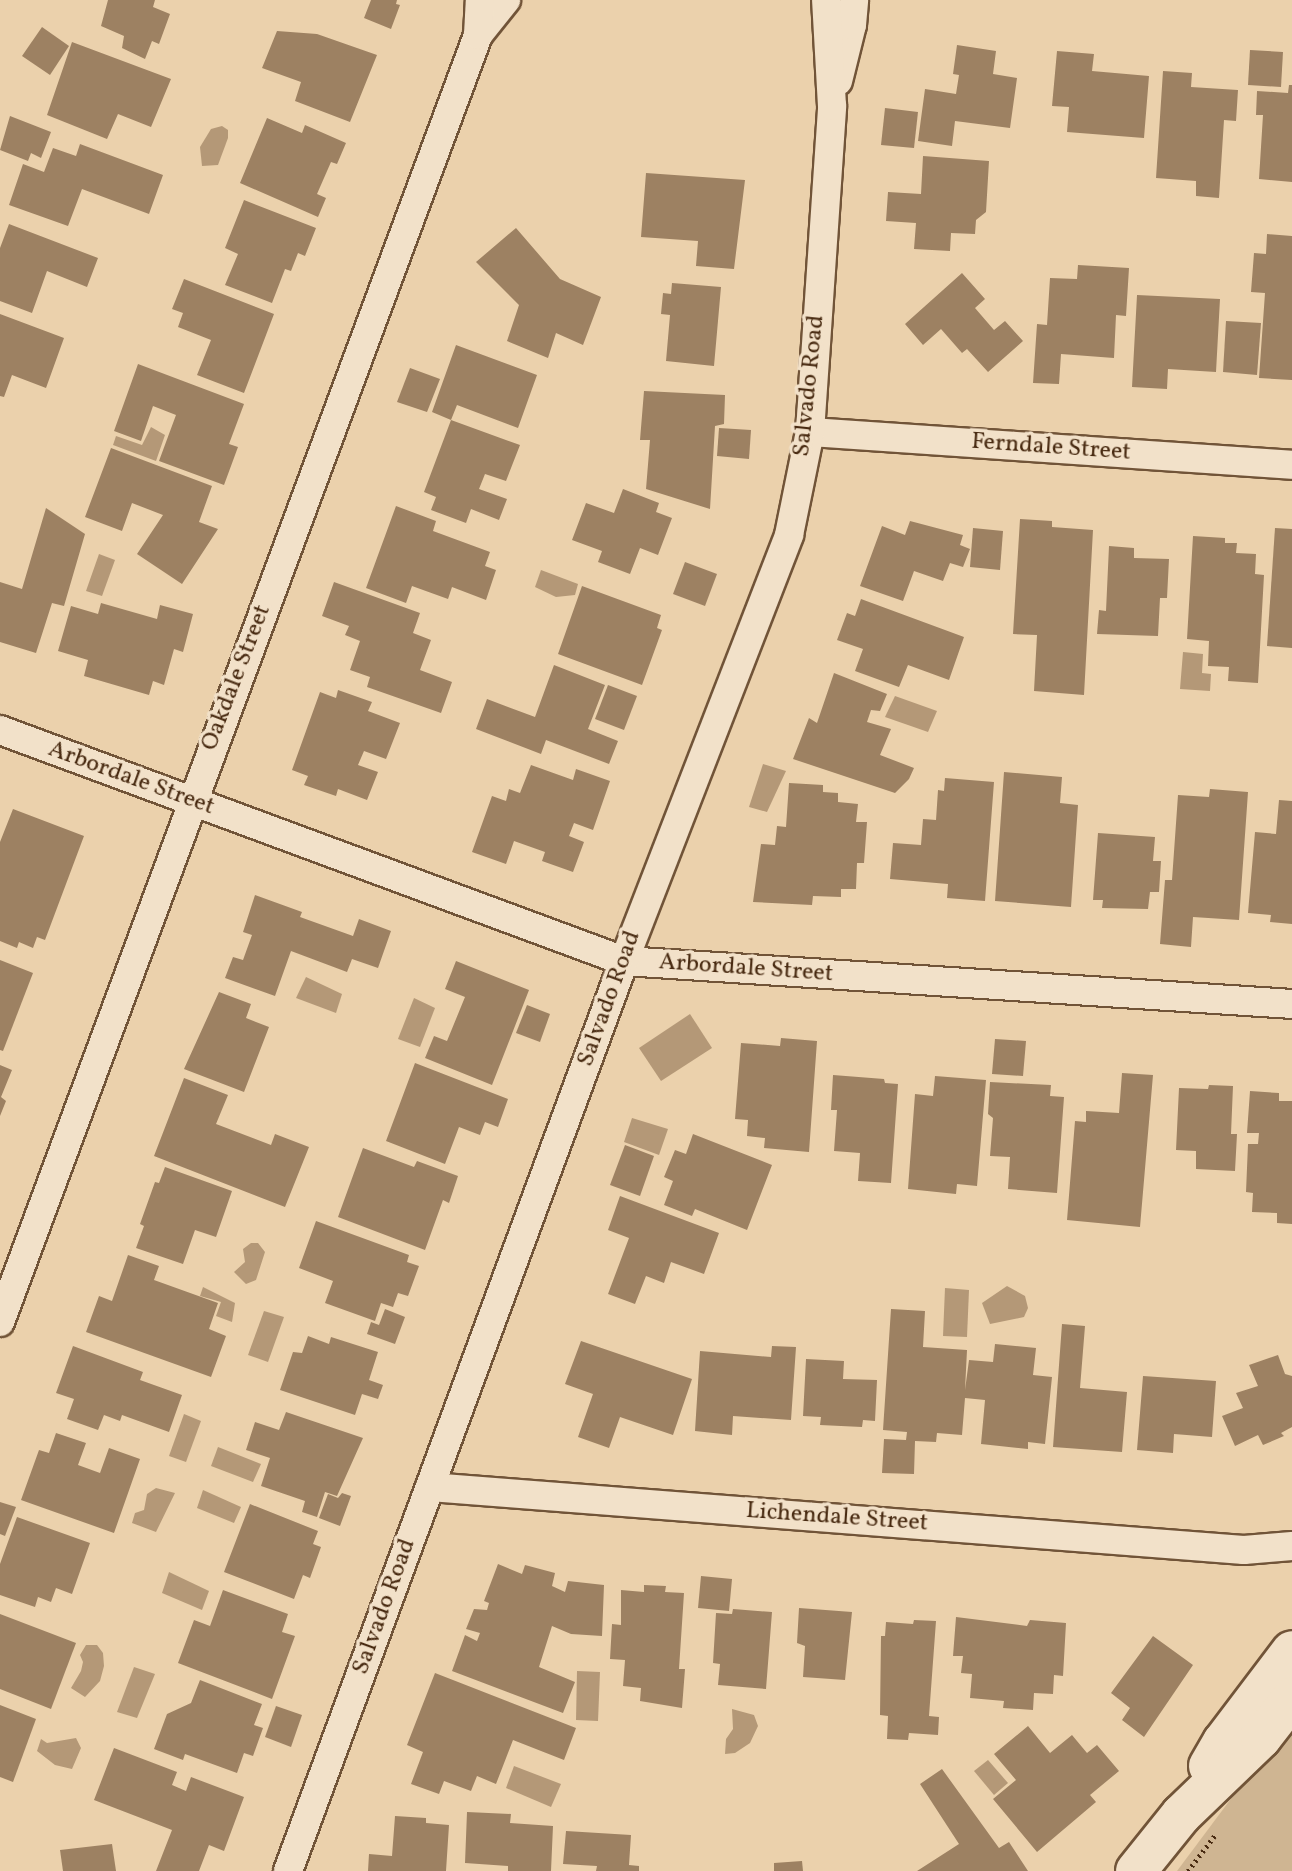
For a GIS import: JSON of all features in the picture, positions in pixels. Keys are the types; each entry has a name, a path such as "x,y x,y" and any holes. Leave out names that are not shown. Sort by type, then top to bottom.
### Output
{"street":[{"name":"Oakdale Street","path":"0,1322 478,35 480,0"},
{"name":"Oakdale Street","path":"478,35 506,0"},
{"name":"Salvado Road","path":"288,1871 624,961 789,535 810,432 832,106 826,0"},
{"name":"Salvado Road","path":"832,106 852,25 854,0"},
{"name":"Ferndale Street","path":"810,432 1292,465"},
{"name":"Arbordale Street","path":"0,730 624,961 1292,1004"},
{"name":"Lichendale Street","path":"430,1487 1244,1550 1292,1546"},
{"name":"Lichendale Street","path":"1244,1550 1292,1563"},
{"path":"1181,1815 1223,1742 1292,1651"},
{"path":"1136,1871 1181,1815 1247,1754 1292,1698"}],"shaded area":[{"path":"222,126 228,130 228,138 218,165 202,166 200,147 211,129"},
{"path":"151,427 165,435 156,461 113,445 116,436 142,445"},
{"path":"99,554 115,560 102,596 86,591"},
{"path":"541,570 578,584 575,595 556,597 535,587"},
{"path":"1183,652 1203,654 1202,673 1211,674 1210,691 1180,689"},
{"path":"895,696 937,711 928,732 885,717"},
{"path":"763,764 786,771 767,812 749,807"},
{"path":"306,977 342,994 336,1013 296,998"},
{"path":"414,998 435,1008 420,1047 398,1039"},
{"path":"690,1014 712,1048 661,1081 639,1048"},
{"path":"632,1118 668,1129 659,1155 624,1142"},
{"path":"251,1243 258,1243 265,1252 256,1280 246,1284 234,1272 245,1262 243,1249"},
{"path":"1007,1286 1025,1296 1028,1308 1024,1317 990,1324 982,1303"},
{"path":"203,1287 235,1303 232,1322 216,1316 221,1302 200,1296"},
{"path":"945,1288 969,1290 967,1337 943,1336"},
{"path":"264,1311 284,1317 268,1362 248,1355"},
{"path":"184,1414 201,1421 186,1462 169,1456"},
{"path":"218,1447 261,1464 253,1482 211,1466"},
{"path":"156,1488 175,1493 156,1532 132,1523 135,1513 144,1510 147,1494"},
{"path":"203,1490 241,1507 234,1523 197,1508"},
{"path":"169,1572 209,1591 202,1610 162,1593"},
{"path":"86,1645 97,1645 103,1653 104,1666 100,1681 85,1697 71,1688 81,1671 83,1662 80,1655"},
{"path":"134,1667 155,1674 137,1718 117,1712"},
{"path":"577,1671 600,1672 598,1721 576,1720"},
{"path":"732,1709 754,1715 758,1726 750,1743 735,1753 725,1754 726,1739 733,1729"},
{"path":"1292,1717 1292,1871 1177,1871"},
{"path":"76,1738 81,1748 72,1769 55,1765 37,1751 41,1739 47,1743"},
{"path":"988,1760 1008,1783 994,1795 974,1771"},
{"path":"514,1766 561,1784 551,1807 506,1788"}],"building":[{"path":"108,0 155,0 153,7 170,14 159,44 152,41 145,59 122,48 124,36 101,26"},
{"path":"371,0 397,0 396,4 400,5 391,29 364,18"},
{"path":"42,27 69,46 50,75 22,56"},
{"path":"277,31 317,34 377,55 350,122 295,101 301,82 262,68"},
{"path":"72,42 171,79 151,127 118,114 107,139 47,115"},
{"path":"957,45 996,51 993,74 1017,78 1010,128 955,121 952,146 918,141 925,89 956,94 959,75 953,74"},
{"path":"1250,50 1283,52 1281,87 1248,85"},
{"path":"1057,51 1094,54 1092,71 1149,76 1144,138 1067,132 1069,107 1052,106"},
{"path":"1163,71 1192,73 1191,87 1238,90 1236,121 1224,120 1219,198 1196,196 1196,181 1156,178"},
{"path":"1289,85 1292,85 1292,182 1259,179 1263,115 1256,115 1257,91 1288,93"},
{"path":"885,108 918,112 914,148 881,145"},
{"path":"10,116 51,132 41,158 31,153 28,161 0,150"},
{"path":"267,118 302,133 305,125 346,143 337,164 331,162 317,194 326,198 318,217 240,183"},
{"path":"80,144 163,175 149,214 82,189 68,226 9,205 23,164 44,172 53,148 76,156"},
{"path":"923,156 989,161 986,212 976,220 975,234 951,233 950,251 914,249 916,223 886,221 888,192 921,194"},
{"path":"646,173 745,180 734,269 696,266 698,241 641,237"},
{"path":"244,200 316,228 305,256 298,253 291,271 285,269 272,303 225,285 238,254 225,248"},
{"path":"9,224 98,258 87,287 47,271 32,313 0,301 0,248"},
{"path":"516,228 560,279 601,297 583,345 556,333 548,358 507,341 519,305 476,262"},
{"path":"1267,234 1292,236 1292,380 1259,378 1265,293 1251,292 1254,253 1266,254"},
{"path":"1078,265 1129,268 1126,316 1116,315 1114,358 1061,354 1059,384 1033,383 1037,324 1047,325 1050,278 1077,279"},
{"path":"962,273 985,299 975,308 994,330 1005,321 1023,341 988,372 967,349 962,353 941,329 923,345 905,324"},
{"path":"184,279 274,314 244,393 197,375 211,340 178,327 183,313 172,309"},
{"path":"672,283 721,287 714,366 666,361 670,315 661,314 663,293 671,294"},
{"path":"1137,295 1220,299 1216,372 1168,369 1167,389 1132,387"},
{"path":"0,314 64,338 46,388 12,375 4,397 0,396"},
{"path":"1226,321 1261,323 1257,375 1223,372"},
{"path":"456,345 537,375 518,428 457,405 451,420 432,412"},
{"path":"138,364 244,404 229,444 238,447 224,485 159,461 176,415 153,406 141,441 114,431"},
{"path":"410,368 440,379 427,412 397,402"},
{"path":"644,391 725,395 724,424 715,426 710,509 646,489 650,440 640,440"},
{"path":"451,420 520,445 506,481 485,474 479,489 507,499 499,520 471,509 466,523 431,510 436,497 424,492"},
{"path":"719,428 751,430 749,459 717,456"},
{"path":"111,448 212,486 199,522 218,529 182,584 137,554 163,515 132,503 122,531 85,517"},
{"path":"623,489 659,503 656,512 672,518 658,555 640,548 630,574 598,562 602,551 572,540 586,503 614,513"},
{"path":"396,506 436,521 433,531 490,552 485,566 496,570 486,600 452,587 448,599 412,586 406,603 366,588"},
{"path":"46,508 85,534 64,606 52,603 36,653 0,642 0,582 22,589"},
{"path":"1020,519 1052,521 1052,527 1093,530 1084,695 1034,691 1037,635 1013,634"},
{"path":"910,521 963,535 960,545 970,549 963,567 950,563 943,581 914,571 903,601 860,586 882,526 905,535"},
{"path":"973,528 1003,531 1000,570 970,567"},
{"path":"1275,528 1292,529 1292,648 1267,646"},
{"path":"1193,536 1225,538 1225,543 1237,543 1236,553 1256,554 1255,574 1264,575 1258,683 1228,681 1229,667 1208,666 1209,641 1187,639"},
{"path":"1109,546 1134,548 1134,558 1169,559 1167,598 1160,598 1158,636 1097,634 1099,610 1106,611"},
{"path":"685,562 717,574 705,606 673,594"},
{"path":"334,582 420,613 413,633 431,640 420,670 452,682 441,713 367,687 370,677 350,670 360,641 345,635 349,626 322,616"},
{"path":"582,586 661,615 657,628 662,630 642,685 558,654"},
{"path":"861,599 964,637 949,680 908,665 899,687 855,671 863,649 837,640 847,613 855,616"},
{"path":"101,603 157,619 160,605 193,614 183,652 174,649 164,685 153,681 149,695 84,676 88,660 58,651 71,606 98,614"},
{"path":"554,665 605,685 588,729 618,741 609,764 546,740 541,754 476,729 487,699 535,717"},
{"path":"834,673 887,694 880,711 871,710 867,722 891,729 880,755 914,768 909,779 895,793 793,759 809,718 817,723"},
{"path":"608,685 637,696 624,730 595,719"},
{"path":"338,690 372,702 368,711 400,723 386,759 364,751 358,765 378,772 367,800 338,789 336,796 304,785 308,776 292,770 320,692 336,698"},
{"path":"531,765 573,780 576,769 610,781 593,830 574,823 569,836 584,842 573,872 542,861 545,852 514,841 506,864 472,852 492,796 506,801 509,789 520,793"},
{"path":"1004,772 1062,777 1060,803 1078,805 1071,907 995,901"},
{"path":"945,778 994,782 985,901 947,898 948,884 890,879 893,843 921,845 923,819 936,820 938,790 944,791"},
{"path":"789,783 823,785 823,792 838,793 838,802 858,804 856,822 867,822 864,863 857,863 856,889 841,889 841,897 813,896 812,905 753,902 761,844 775,845 777,826 786,827"},
{"path":"1210,789 1248,792 1239,920 1193,917 1191,947 1160,944 1165,880 1172,880 1178,795 1209,797"},
{"path":"1279,800 1292,801 1292,924 1270,922 1271,915 1248,913 1255,832 1276,834"},
{"path":"13,809 84,836 45,940 37,937 33,948 19,942 17,948 0,941 0,842"},
{"path":"1098,833 1155,837 1153,861 1161,861 1159,892 1150,892 1148,909 1102,908 1103,900 1093,900"},
{"path":"255,895 302,912 300,917 353,936 359,919 391,931 378,968 352,959 347,972 291,951 275,996 225,978 233,957 243,960 252,935 243,932"},
{"path":"0,960 33,973 3,1051 0,1050"},
{"path":"456,961 529,990 492,1085 425,1058 434,1036 447,1041 465,997 445,989"},
{"path":"219,992 251,1004 246,1018 269,1027 244,1092 184,1069"},
{"path":"527,1005 550,1014 540,1042 516,1033"},
{"path":"781,1038 817,1041 809,1152 764,1148 765,1138 747,1136 748,1120 735,1119 741,1043 780,1046"},
{"path":"995,1039 1026,1041 1023,1076 992,1074"},
{"path":"415,1063 508,1099 498,1127 485,1122 480,1135 459,1127 445,1164 386,1141"},
{"path":"0,1065 12,1070 1,1097 6,1101 0,1116"},
{"path":"1122,1073 1153,1075 1140,1227 1067,1220 1075,1121 1086,1122 1086,1111 1119,1113"},
{"path":"833,1075 884,1079 885,1083 898,1084 891,1183 858,1181 860,1153 834,1151 837,1110 831,1110"},
{"path":"935,1076 986,1080 977,1186 957,1184 956,1194 908,1189 915,1094 933,1096"},
{"path":"184,1078 228,1095 216,1124 271,1145 275,1134 309,1147 285,1207 154,1156"},
{"path":"990,1082 1051,1085 1050,1096 1064,1097 1057,1193 1008,1189 1010,1157 990,1156 993,1118 988,1114"},
{"path":"1209,1085 1233,1086 1231,1134 1237,1134 1235,1171 1196,1169 1196,1151 1176,1150 1179,1088 1208,1089"},
{"path":"1250,1091 1279,1093 1279,1101 1292,1101 1292,1224 1277,1223 1277,1213 1252,1212 1253,1193 1246,1192 1248,1144 1258,1144 1259,1133 1247,1133"},
{"path":"693,1134 772,1165 747,1230 695,1209 692,1216 664,1205 673,1181 664,1177 675,1150 686,1154"},
{"path":"625,1145 654,1156 640,1196 610,1185"},
{"path":"363,1148 414,1167 417,1161 458,1176 449,1203 443,1200 425,1250 338,1217"},
{"path":"165,1167 232,1191 216,1237 195,1230 183,1264 136,1248 144,1226 140,1224 155,1182 159,1183"},
{"path":"620,1196 719,1233 704,1274 671,1262 664,1283 646,1276 635,1304 608,1294 629,1238 608,1230"},
{"path":"316,1221 409,1255 407,1262 419,1266 408,1296 398,1293 393,1307 381,1303 375,1321 325,1303 333,1281 299,1268"},
{"path":"128,1255 159,1266 154,1280 218,1303 209,1329 226,1336 211,1377 86,1332 99,1296 112,1301"},
{"path":"385,1309 405,1317 395,1344 367,1334 371,1322 379,1325"},
{"path":"891,1309 925,1311 923,1347 967,1350 965,1390 969,1360 993,1362 995,1344 1036,1348 1033,1375 1052,1377 1045,1444 1028,1442 1028,1449 981,1444 985,1400 965,1398 962,1435 937,1433 936,1442 915,1441 914,1474 882,1473 884,1439 906,1440 907,1432 883,1430"},
{"path":"1062,1324 1085,1326 1080,1388 1127,1392 1122,1452 1053,1447"},
{"path":"308,1336 329,1344 331,1337 378,1352 369,1380 383,1385 378,1399 362,1394 355,1415 280,1390 293,1352 302,1353"},
{"path":"581,1341 692,1379 673,1435 620,1417 609,1448 578,1437 593,1394 565,1384"},
{"path":"73,1346 143,1372 140,1380 182,1395 169,1432 122,1415 120,1421 104,1415 98,1430 67,1419 74,1399 56,1393"},
{"path":"772,1346 796,1347 791,1420 733,1416 732,1435 695,1431 700,1351 771,1357"},
{"path":"1278,1355 1285,1374 1292,1376 1292,1427 1281,1433 1284,1436 1263,1445 1258,1435 1235,1446 1222,1416 1243,1408 1236,1393 1258,1386 1249,1365"},
{"path":"806,1359 844,1361 843,1379 877,1380 875,1421 863,1420 862,1427 820,1425 821,1417 803,1416"},
{"path":"1143,1376 1216,1381 1212,1437 1174,1434 1173,1453 1137,1450"},
{"path":"286,1412 363,1438 337,1496 325,1492 317,1517 302,1512 305,1501 261,1486 270,1458 246,1450 255,1422 279,1430"},
{"path":"56,1433 86,1443 78,1465 100,1473 109,1448 140,1459 114,1533 21,1500 39,1450 49,1453"},
{"path":"342,1493 351,1496 340,1526 319,1518 328,1494 338,1498"},
{"path":"0,1502 16,1507 5,1536 0,1534"},
{"path":"250,1504 318,1531 313,1544 321,1547 310,1578 303,1575 294,1599 224,1572"},
{"path":"17,1517 90,1543 72,1594 56,1588 51,1602 38,1597 35,1607 0,1595 0,1564"},
{"path":"498,1564 522,1574 525,1565 555,1573 552,1586 565,1592 568,1581 604,1585 602,1636 571,1634 552,1626 539,1667 575,1682 563,1713 452,1671 465,1635 477,1641 480,1633 466,1629 474,1609 487,1610 489,1603 484,1601"},
{"path":"701,1576 732,1579 729,1611 698,1608"},
{"path":"644,1585 666,1586 665,1592 684,1593 679,1669 685,1669 682,1708 640,1701 641,1688 623,1686 625,1660 610,1659 612,1624 621,1625 621,1590 644,1592"},
{"path":"223,1590 288,1614 282,1632 295,1636 272,1699 178,1663 194,1620 210,1626"},
{"path":"799,1608 852,1612 845,1680 803,1677 805,1646 797,1643"},
{"path":"733,1609 772,1612 766,1689 718,1685 720,1664 713,1663 716,1613 732,1614"},
{"path":"0,1614 76,1643 51,1709 0,1689"},
{"path":"956,1617 1027,1626 1030,1620 1066,1623 1063,1676 1054,1675 1053,1694 1034,1693 1033,1710 1003,1708 1004,1701 970,1698 972,1674 961,1673 963,1656 953,1656"},
{"path":"914,1620 936,1621 929,1716 939,1717 938,1735 909,1733 908,1740 887,1739 888,1716 880,1715 881,1636 885,1636 886,1622 913,1624"},
{"path":"1153,1636 1193,1665 1144,1737 1122,1720 1130,1708 1111,1693"},
{"path":"435,1673 576,1728 564,1760 513,1740 496,1784 477,1776 471,1791 444,1781 439,1794 411,1784 423,1752 407,1745"},
{"path":"200,1680 262,1704 254,1725 263,1728 253,1756 244,1753 237,1773 185,1754 183,1760 154,1749 167,1714 191,1703"},
{"path":"0,1705 36,1719 13,1782 0,1777"},
{"path":"276,1706 302,1715 291,1747 265,1737"},
{"path":"1028,1726 1050,1753 1072,1735 1087,1753 1097,1745 1119,1771 1090,1795 1096,1802 1037,1852 993,1799 1016,1780 994,1754"},
{"path":"114,1748 177,1772 172,1785 186,1791 191,1777 244,1797 224,1851 209,1845 199,1871 156,1871 172,1830 94,1800"},
{"path":"942,1769 999,1848 1009,1842 1028,1871 917,1871 959,1844 920,1784"},
{"path":"467,1812 511,1814 510,1823 553,1826 551,1871 508,1871 508,1866 465,1863"},
{"path":"395,1816 426,1818 426,1823 449,1825 446,1871 368,1871 369,1854 392,1856"},
{"path":"566,1831 631,1835 629,1865 639,1866 639,1871 596,1871 597,1866 563,1864"},
{"path":"112,1844 116,1871 63,1871 60,1850"},
{"path":"802,1861 803,1871 774,1871 774,1863"}]}
